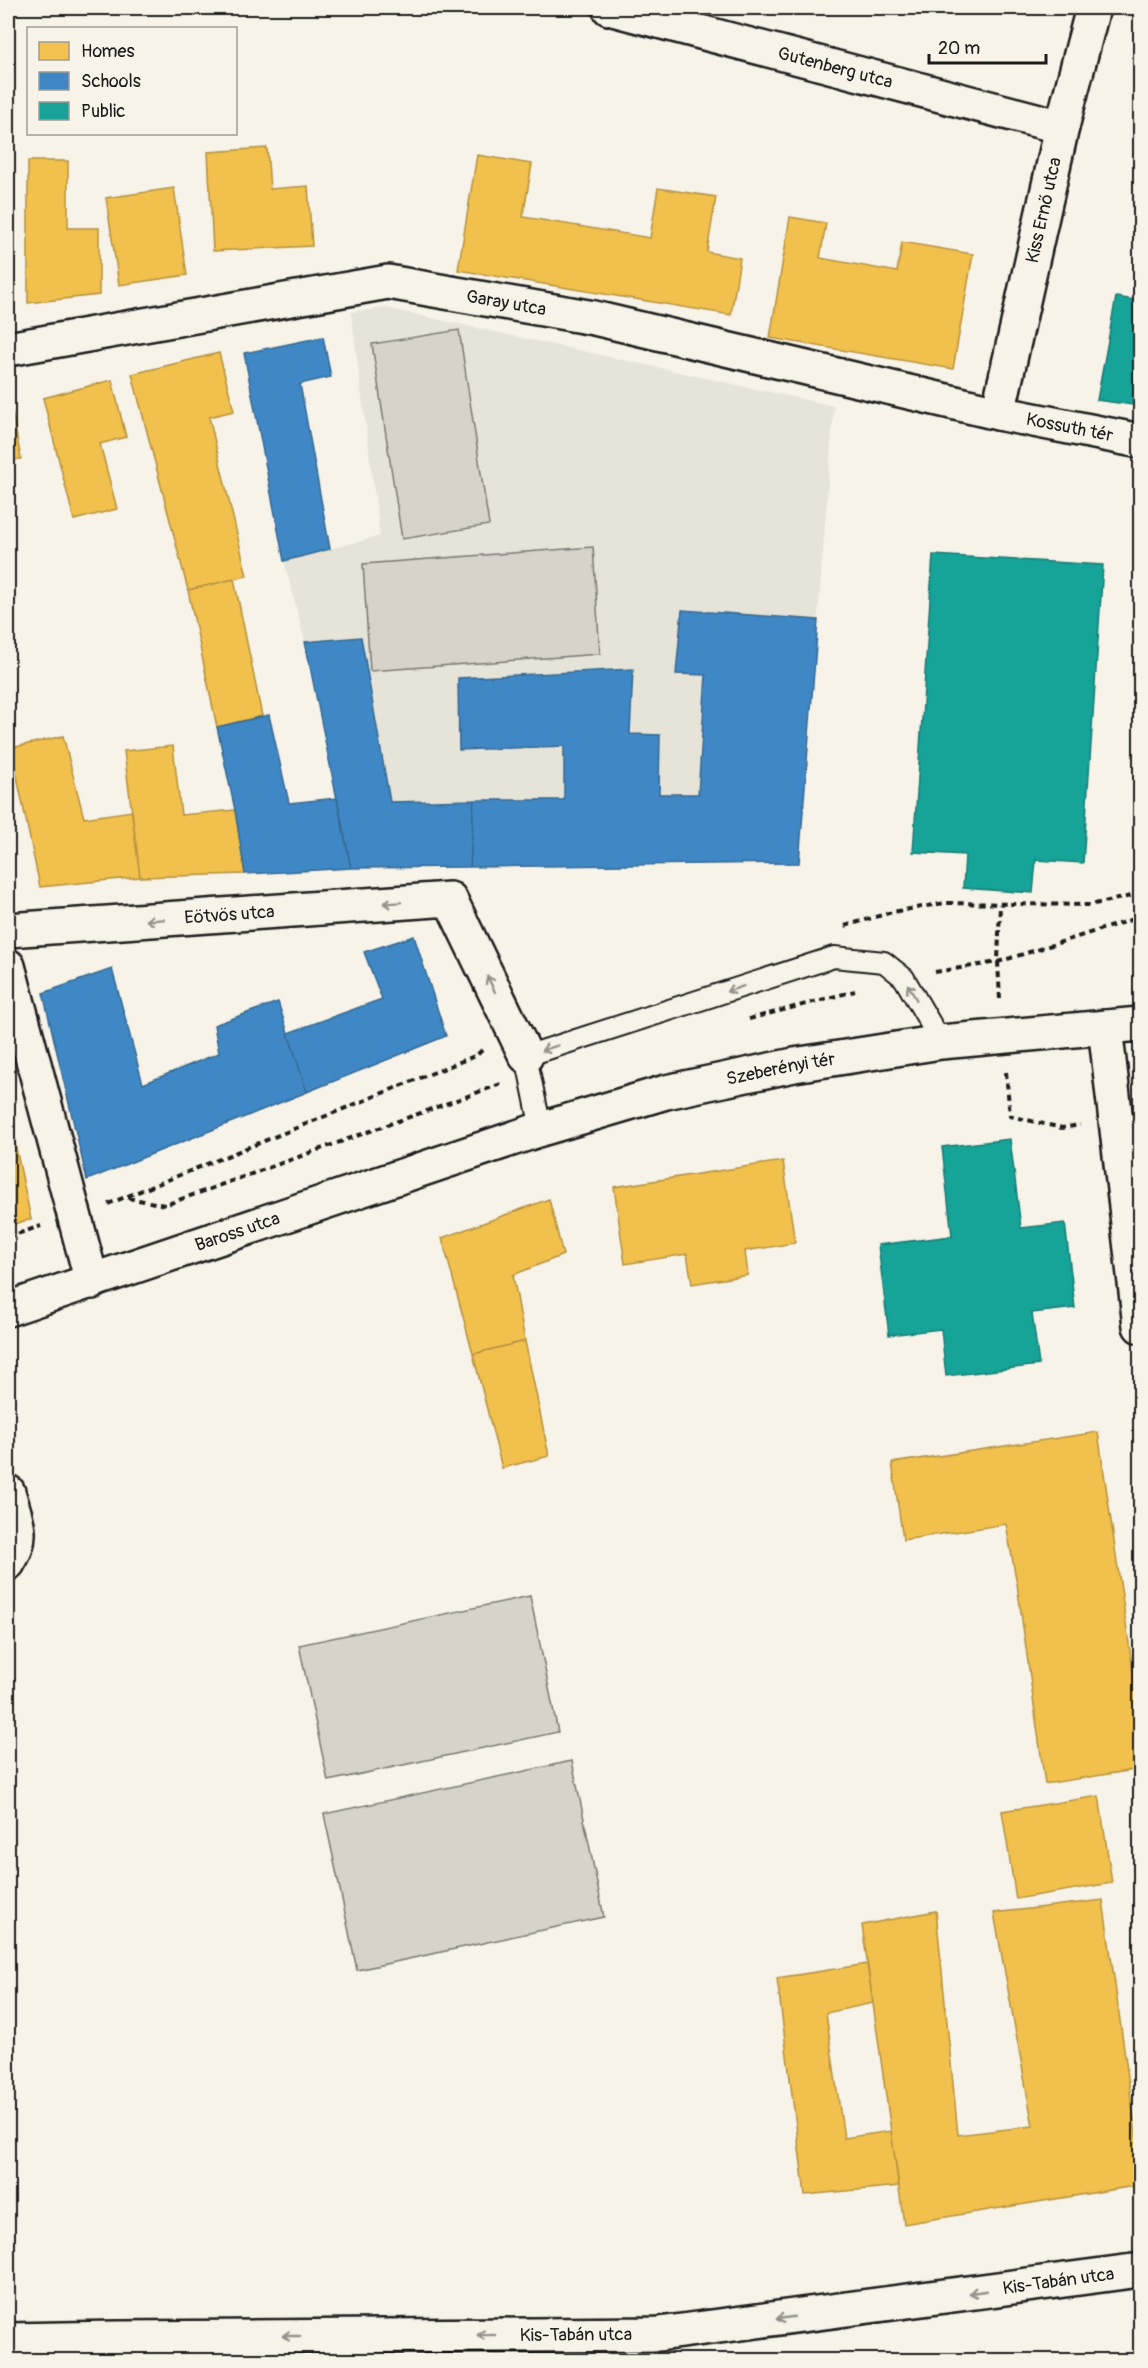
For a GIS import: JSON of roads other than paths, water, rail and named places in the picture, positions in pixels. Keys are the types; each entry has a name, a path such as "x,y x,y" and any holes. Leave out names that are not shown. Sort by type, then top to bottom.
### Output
{"street":[{"name":"Gutenberg utca","path":"609,8 1062,127"},
{"name":"Kiss Ernő utca","path":"998,413 1062,127 1093,8"},
{"name":"Garay utca","path":"8,349 388,282 594,318 998,413"},
{"name":"Kossuth tér","path":"998,413 1140,441"},
{"name":"Eötvös utca","path":"8,930 450,899 526,1056"},
{"path":"8,966 92,1282"},
{"path":"1140,1024 1105,1027 1140,1326"},
{"name":"Szeberényi tér","path":"465,1155 666,1092 794,1065 941,1042 1105,1027"},
{"name":"Baross utca","path":"8,1309 465,1155"},
{"path":"8,1492 18,1524 18,1548 8,1563"},
{"name":"Kis-Tabán utca","path":"8,2340 118,2337 659,2334 1140,2270"}],"lane":[{"path":"541,1130 526,1056 834,957 884,962 904,978 941,1042"}]}
